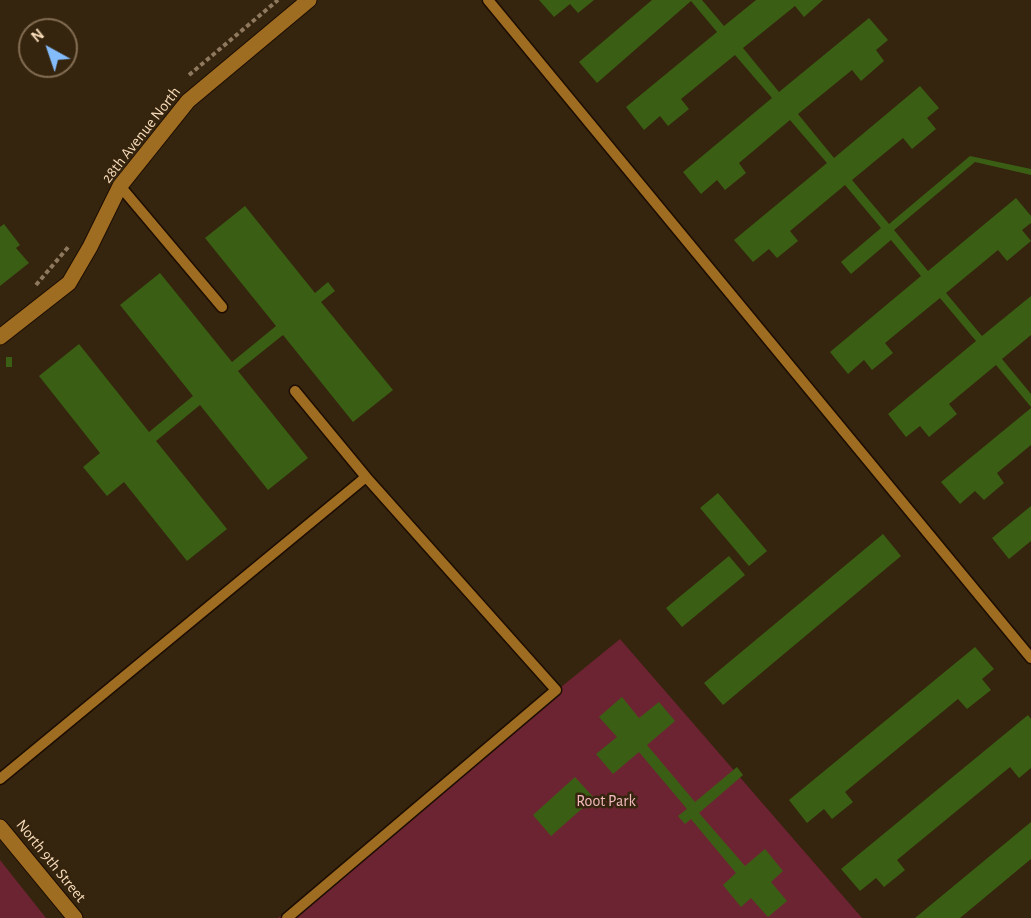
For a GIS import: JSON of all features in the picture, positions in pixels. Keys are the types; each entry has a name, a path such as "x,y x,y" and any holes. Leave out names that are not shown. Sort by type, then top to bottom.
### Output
{"street":[{"name":"28th Avenue North","path":"0,337 69,283 90,248 120,186 188,101 309,0"},
{"name":"North 9th Street","path":"0,827 75,918"}],"lane":[{"path":"488,0 1031,658"},
{"path":"120,186 222,307"},
{"path":"286,918 556,690 366,477 295,391"},
{"path":"0,779 366,477"}],"green space":[{"name":"Root Park","path":"620,639 862,918 278,918"},
{"path":"0,860 46,918 0,918"}],"building":[{"path":"539,0 594,0 578,13 570,4 554,17"},
{"path":"652,0 702,0 724,26 756,0 823,0 804,17 795,6 743,48 779,92 869,18 888,40 876,50 884,61 861,81 852,70 798,114 834,158 920,86 939,108 927,118 936,129 912,149 903,138 852,180 889,224 970,156 1031,169 1031,175 975,162 894,230 928,271 1016,198 1031,216 1031,223 1022,230 1031,241 1007,261 998,250 946,293 982,336 1031,296 1031,335 1002,359 1031,394 1031,407 996,365 949,404 957,414 929,437 920,426 906,437 888,414 976,341 940,298 885,343 893,353 872,370 864,360 848,374 830,352 921,276 891,240 851,274 841,262 881,228 845,185 790,231 798,241 777,258 769,249 753,262 734,240 827,163 790,120 739,163 746,173 725,190 717,180 701,194 683,172 772,98 735,55 681,99 689,109 668,126 660,116 644,130 626,107 717,32 691,1 597,83 579,62"},
{"path":"245,206 315,293 328,282 335,291 321,302 393,390 353,422 283,335 238,371 308,458 268,490 200,405 156,441 227,529 187,561 124,482 107,496 83,467 100,453 39,376 79,344 149,432 193,396 120,305 160,273 232,362 276,326 205,238"},
{"path":"4,224 20,245 16,248 29,263 0,286 0,227"},
{"path":"6,357 12,357 12,367 6,367"},
{"path":"1031,408 1031,445 997,473 1004,483 984,500 975,491 960,504 941,482"},
{"path":"718,493 767,551 749,566 700,508"},
{"path":"1031,506 1031,541 1009,559 992,538"},
{"path":"883,534 901,556 723,705 704,683"},
{"path":"729,556 745,575 682,627 666,608"},
{"path":"975,647 994,669 982,679 991,690 967,709 958,699 845,792 853,802 832,819 824,809 807,823 789,800"},
{"path":"622,697 639,718 659,702 675,721 647,745 695,802 737,767 743,775 699,813 745,866 765,849 783,871 771,882 787,901 768,917 751,898 741,907 723,885 736,873 691,819 685,824 678,816 687,809 639,752 613,774 596,754 617,737 599,717"},
{"path":"1028,715 1031,719 1031,768 1019,778 1010,767 897,860 905,870 884,887 876,878 860,891 841,869"},
{"path":"575,777 594,798 551,836 533,815"},
{"path":"1031,822 1031,859 960,918 915,918"}]}
